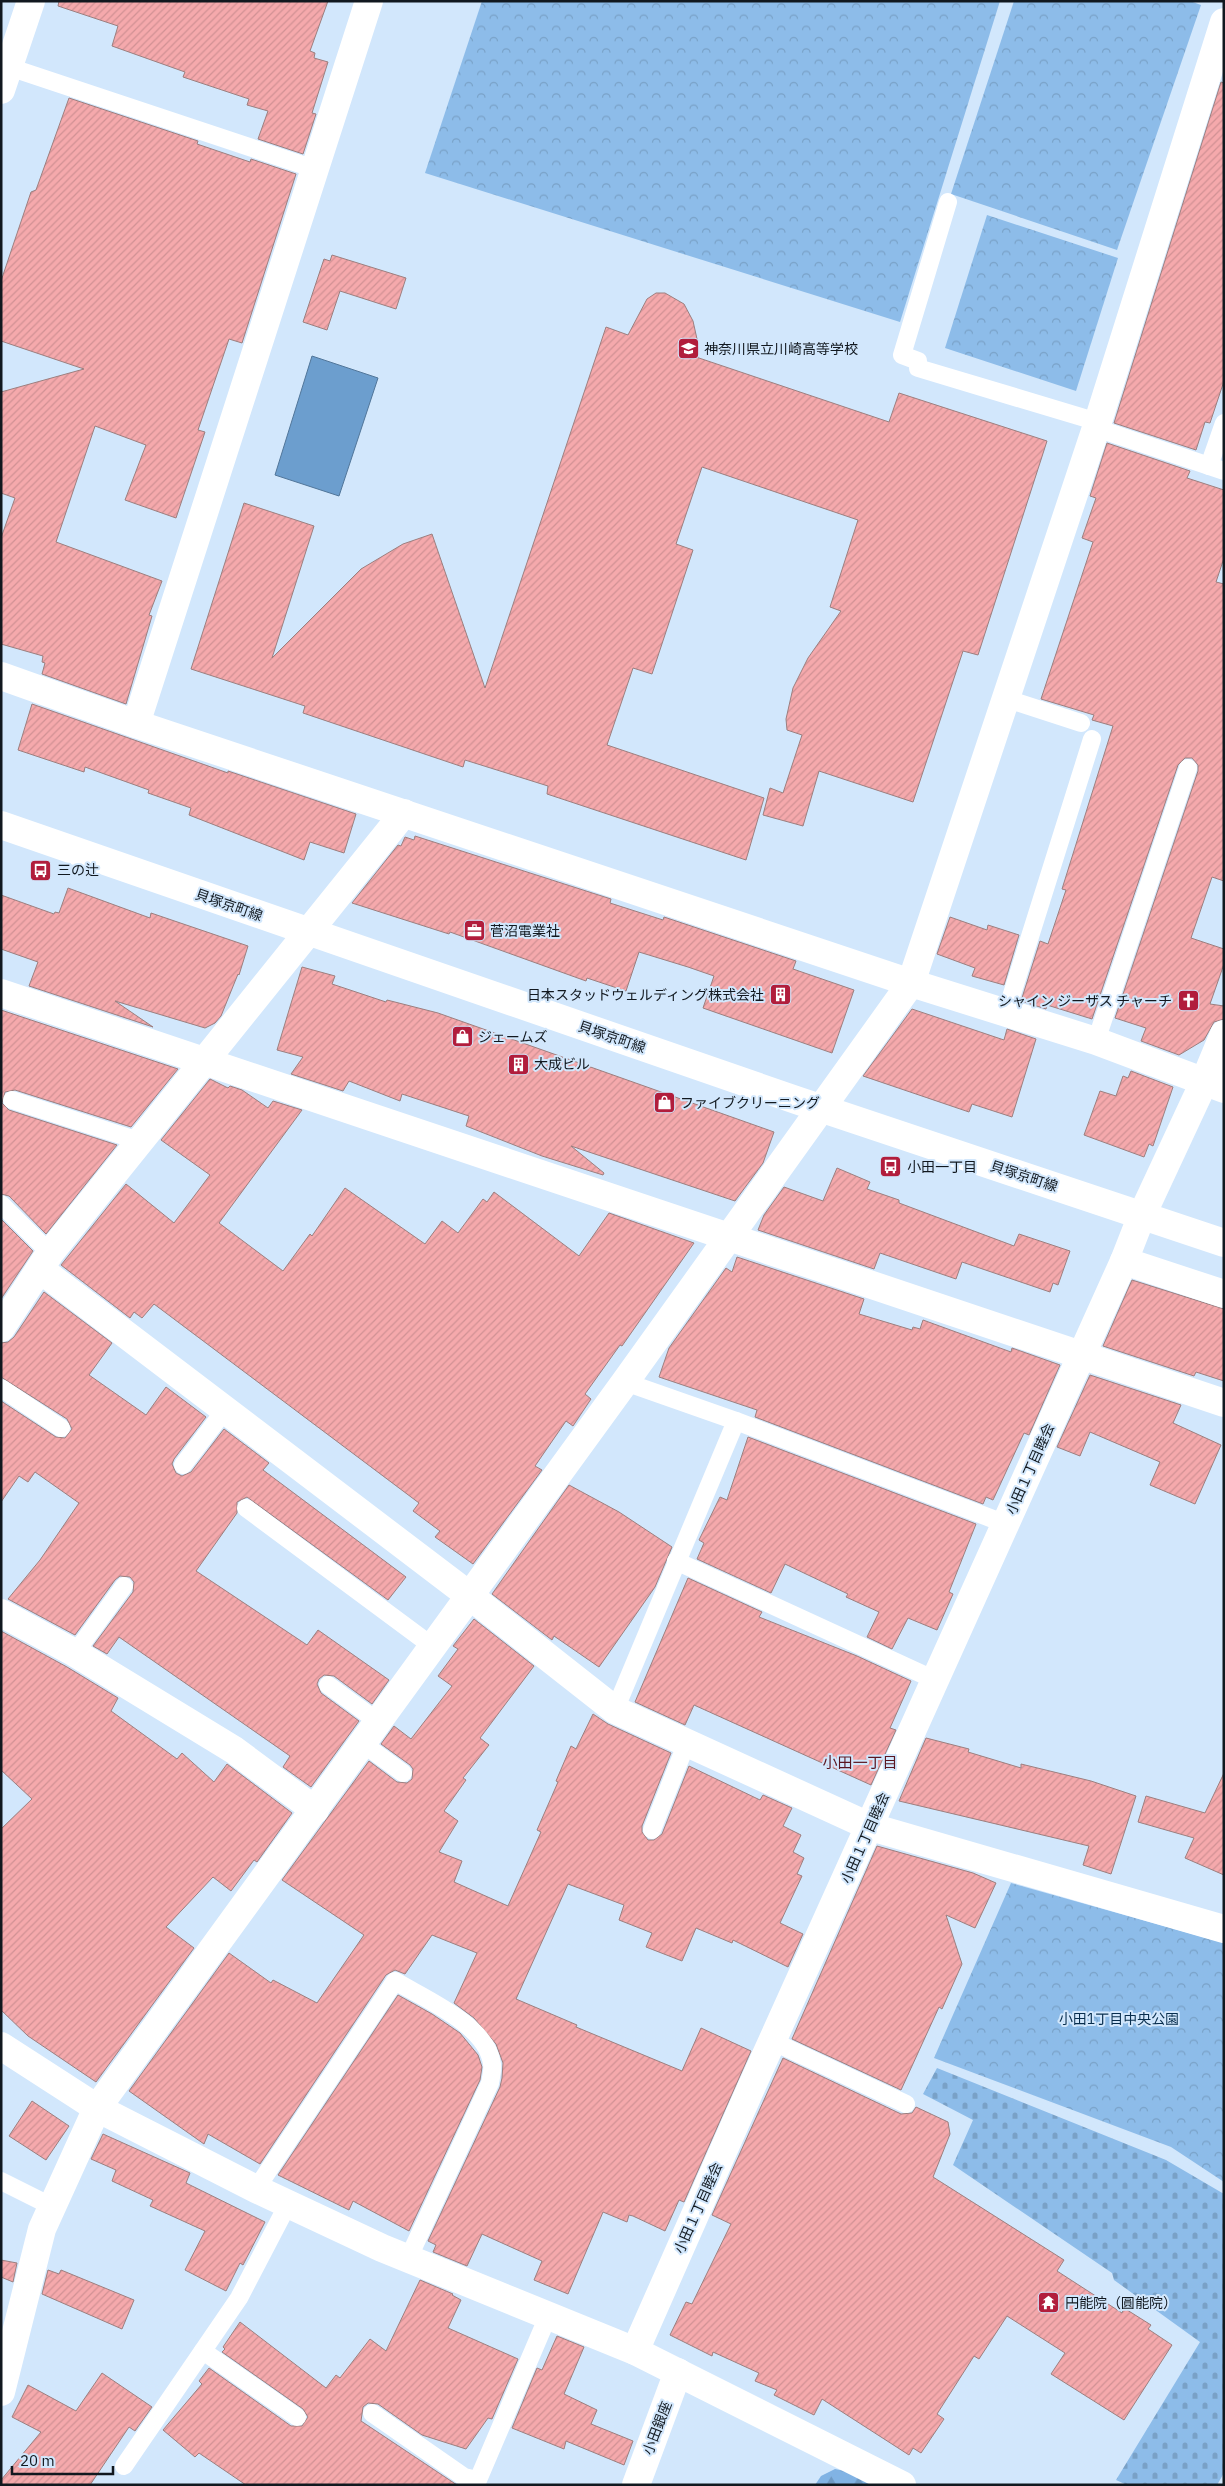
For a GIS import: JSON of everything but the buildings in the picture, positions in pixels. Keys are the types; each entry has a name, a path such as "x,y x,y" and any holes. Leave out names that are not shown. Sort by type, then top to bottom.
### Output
{"street":[{"path":"5,79 30,1"},
{"path":"136,724 369,1"},
{"path":"1,2392 42,2229 97,2108 625,1382 911,983 1004,698 1218,64 1224,22"},
{"path":"1,676 136,724 911,983 1096,1040 1214,1086"},
{"path":"1,1328 45,1261 139,1141 205,1062 404,813"},
{"name":"貝塚京町線","path":"1,825 822,1109 1224,1243"},
{"path":"1,993 1081,1357 1224,1403"},
{"name":"小田１丁目睦会","path":"635,2351 772,2041 1124,1261 1142,1216 1214,1086 1224,1034"},
{"path":"45,1261 225,1410 470,1596 616,1710 870,1827 1224,1929"},
{"path":"1124,1261 1224,1294"},
{"path":"1,1613 75,1653 234,1750 315,1810"},
{"path":"1,2046 97,2108 256,2189 408,2259 635,2351 902,2485"},
{"name":"小田銀座","path":"636,2485 678,2372"}],"lane":[{"path":"5,79 315,169"},
{"path":"948,202 902,354 918,361 918,368 1097,425 1217,468 1224,423"},
{"path":"1004,698 1082,723"},
{"path":"1006,1013 1092,739"},
{"path":"1096,1040 1188,768"},
{"path":"12,1100 139,1141"},
{"path":"1,1204 45,1261"},
{"path":"625,1382 736,1421 1006,1524"},
{"path":"1,1388 61,1428"},
{"path":"183,1465 225,1410"},
{"path":"616,1710 676,1561 736,1421"},
{"path":"246,1508 432,1646"},
{"path":"676,1561 935,1680"},
{"path":"75,1653 124,1586"},
{"path":"328,1685 402,1773"},
{"path":"652,1830 687,1742"},
{"path":"256,2189 395,1981 470,2026 485,2044 492,2064 490,2083 408,2259"},
{"path":"772,2041 906,2104"},
{"path":"1,2181 51,2206"},
{"path":"124,2466 239,2298 288,2204"},
{"path":"372,2413 464,2477 478,2480 548,2316"},
{"path":"203,2351 297,2417"}],"green space":[{"path":"482,1 1000,1 900,322 425,173"},
{"path":"1014,1 1190,1 1201,5 1117,250 951,194"},
{"path":"987,215 1118,258 1076,391 945,348"},
{"name":"小田1丁目中央公園","path":"1011,1883 1224,1943 1224,2182 1171,2147 934,2058"},
{"path":"937,2068 1166,2160 1224,2194 1224,2473 1217,2485 1127,2485 1116,2480 1200,2342 1114,2280 1112,2273 953,2165 973,2120 923,2094"},
{"path":"835,2469 860,2474 886,2485 815,2485 821,2476"}],"shaded area":[{"path":"312,356 378,378 339,496 275,475"}],"place":[{"name":"神奈川県立川崎高等学校","path":"688,349"},
{"name":"三の辻","path":"41,870"},
{"name":"菅沼電業社","path":"474,931"},
{"name":"日本スタッドウェルディング株式会社","path":"780,995"},
{"name":"シャイン ジーザス チャーチ","path":"1188,1001"},
{"name":"ジェームズ","path":"462,1037"},
{"name":"大成ビル","path":"518,1064"},
{"name":"ファイブクリーニング","path":"664,1103"},
{"name":"小田一丁目","path":"891,1167"},
{"name":"円能院（圓能院）","path":"1049,2303"}],"district":[{"name":"小田一丁目","path":"860,1762"}]}
